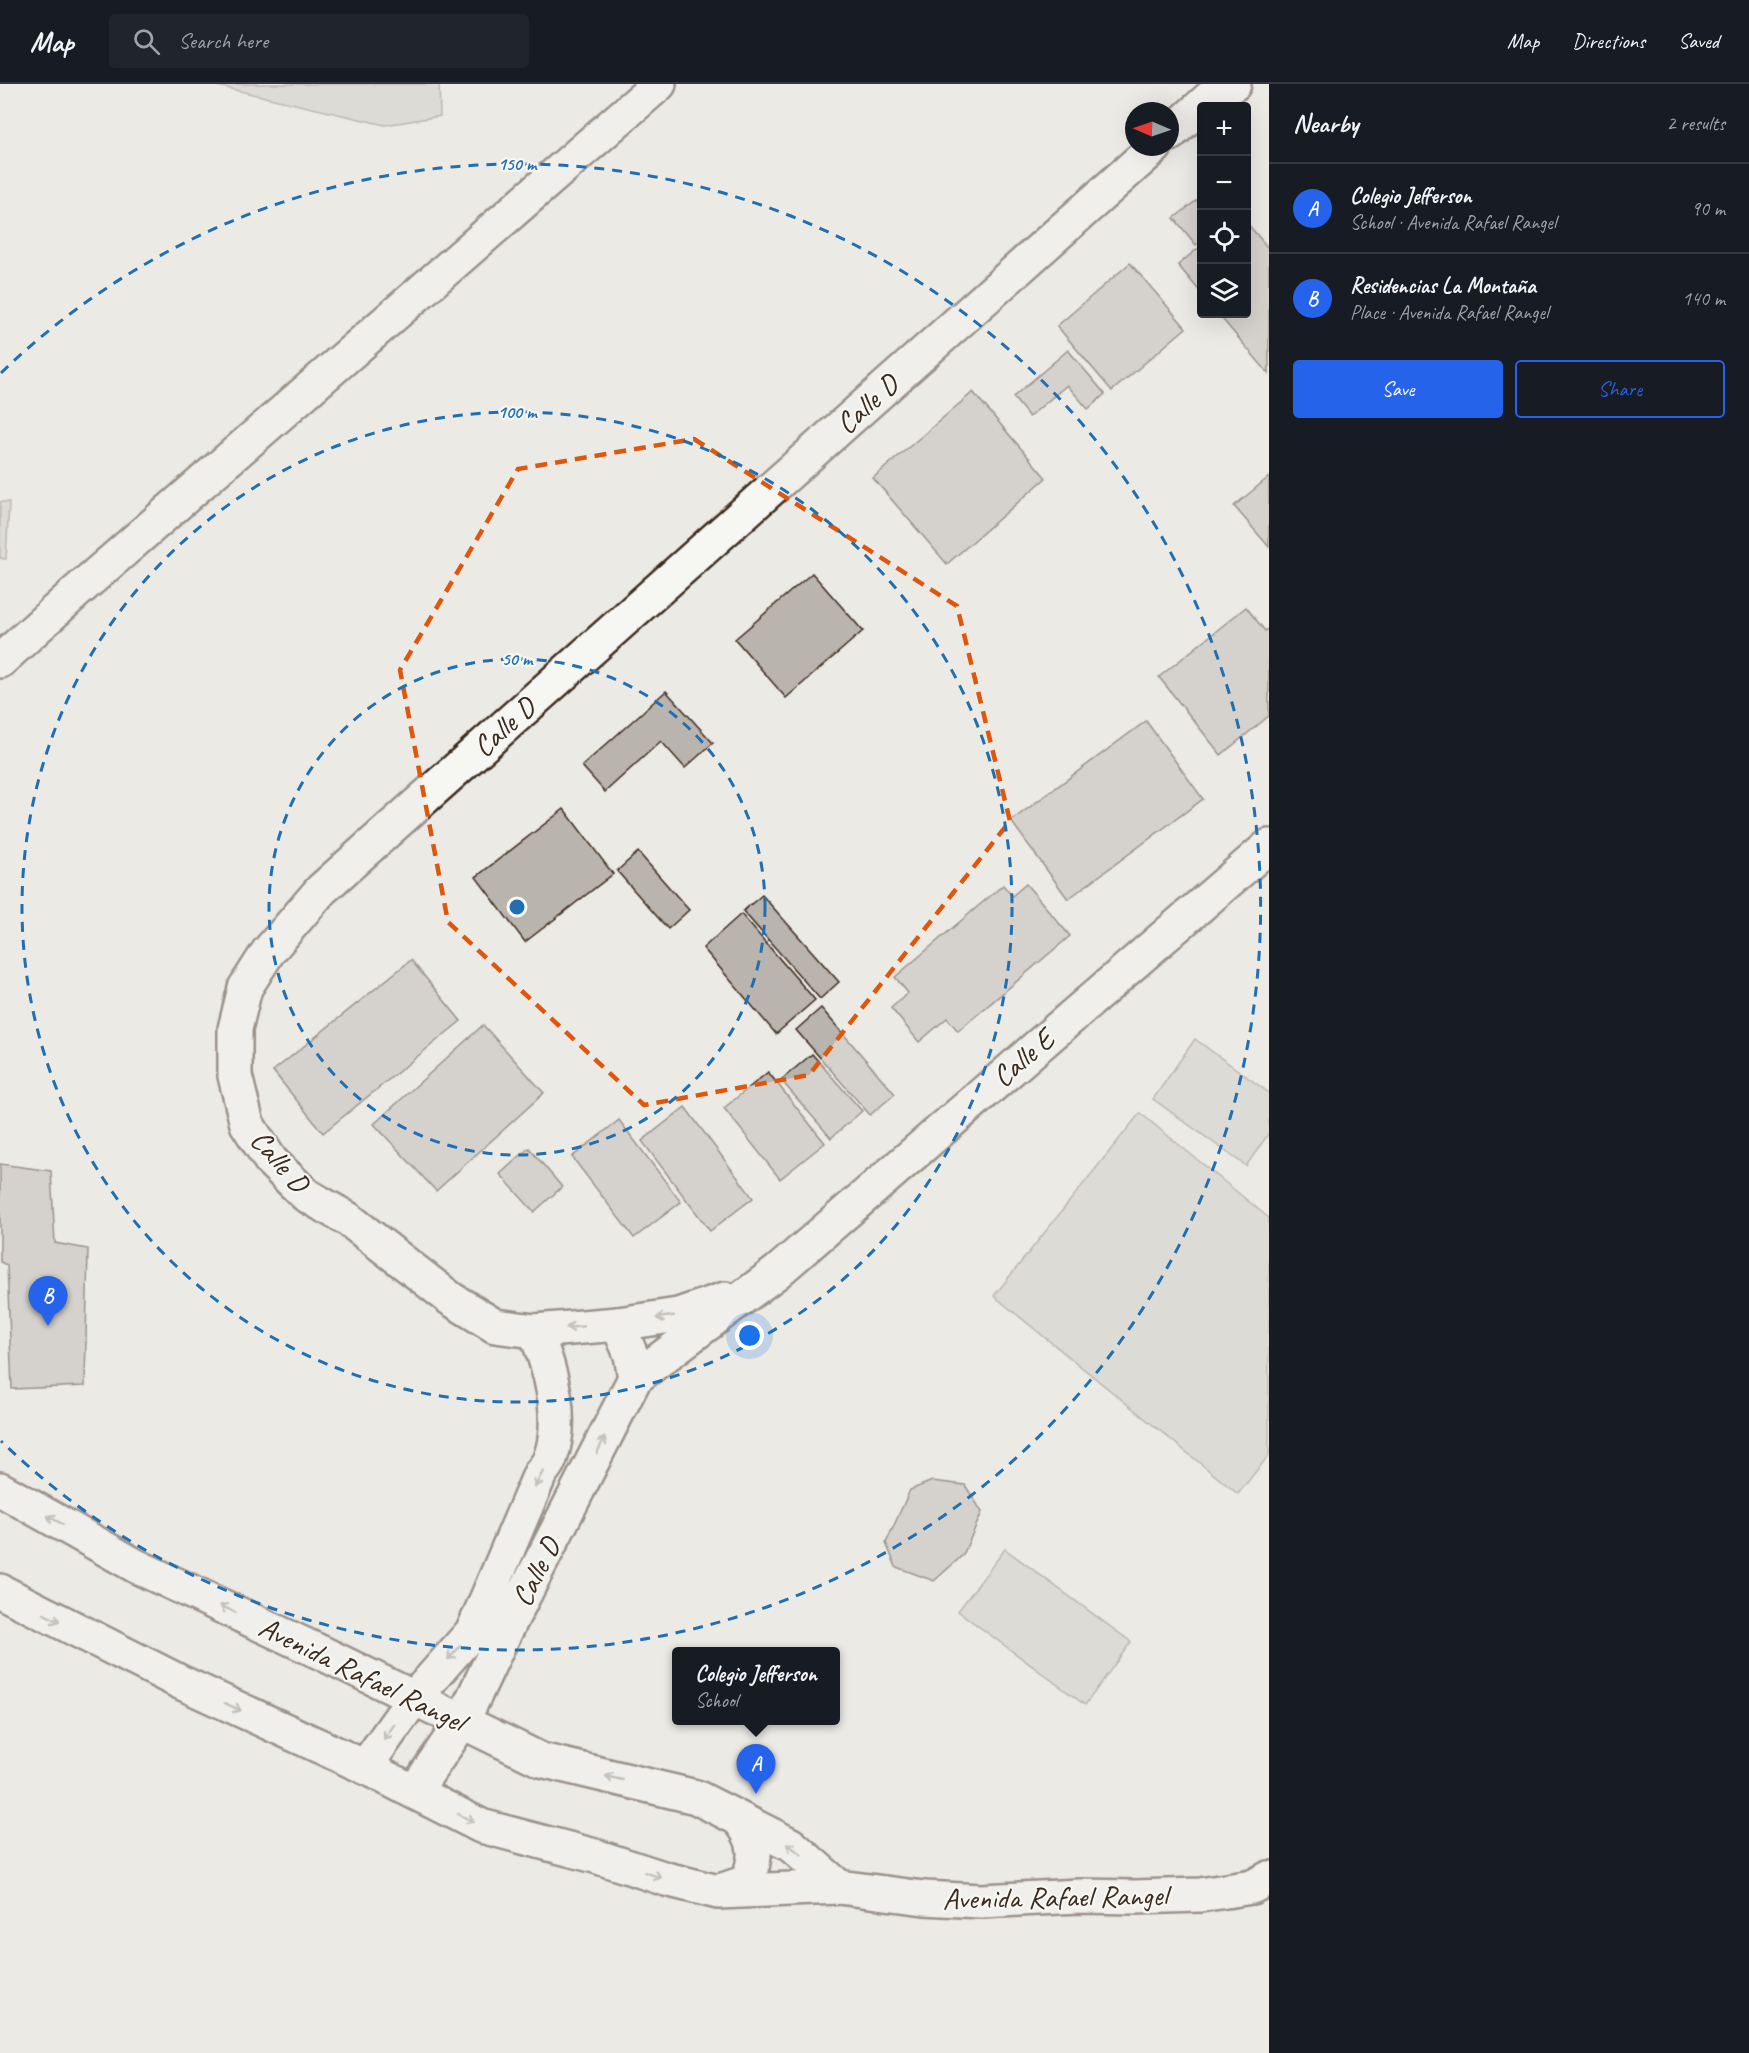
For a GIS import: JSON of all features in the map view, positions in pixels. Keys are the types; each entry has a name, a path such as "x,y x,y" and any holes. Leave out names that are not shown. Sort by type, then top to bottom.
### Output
{"street":[{"path":"0,662 75,592 659,84"},
{"path":"1179,126 1213,95 1234,84"},
{"name":"Calle D","path":"618,1324 535,1331 495,1326 450,1299 348,1219 306,1195 271,1161 247,1124 235,1076 235,1029 245,988 268,952 321,890 1145,156"},
{"name":"Calle E","path":"635,1378 777,1272 1269,846"},
{"name":"Calle E","path":"618,1324 678,1315 718,1303 777,1272"},
{"path":"618,1324 631,1355 635,1378"},
{"name":"Calle D","path":"365,1767 414,1698 473,1631 540,1474 550,1461 557,1416 550,1375 535,1331"},
{"name":"Calle D","path":"415,1791 462,1722 498,1646 635,1378"},
{"name":"Avenida Rafael Rangel","path":"0,1489 136,1566 541,1760 696,1797 791,1845 839,1887"},
{"name":"Avenida Rafael Rangel","path":"0,1591 180,1682 365,1767 481,1826 595,1856 666,1880 718,1892 839,1887 924,1898 981,1901 1080,1896 1200,1895 1252,1887 1269,1878"},
{"path":"718,1892 747,1882 753,1866 755,1851 752,1840 747,1828 739,1819"}],"highlighted area":[{"path":"694,439 957,606 1010,821 809,1075 644,1105 448,922 400,670 518,469"}],"shaded area":[{"path":"209,84 439,84 440,116 385,125"},
{"path":"0,502 9,502 6,559 0,558"},
{"path":"1195,1039 1269,1093 1269,1133 1246,1166 1153,1099"},
{"path":"1140,1113 1269,1218 1269,1455 1238,1494 994,1296"},
{"path":"1005,1549 1131,1642 1085,1705 958,1611"}],"building":[{"path":"1197,200 1197,244 1196,245 1174,218"},
{"path":"1251,228 1269,249 1269,374 1221,318 1251,318"},
{"path":"1197,249 1197,288 1178,265"},
{"path":"1130,263 1186,328 1112,391 1057,326"},
{"path":"1068,350 1105,394 1088,409 1067,385 1029,417 1013,397"},
{"path":"973,392 1046,478 947,564 873,478"},
{"path":"1269,477 1269,547 1234,506"},
{"path":"812,573 863,631 786,698 735,639"},
{"path":"1246,607 1265,631 1269,628 1269,716 1221,755 1159,677"},
{"path":"666,691 713,743 685,768 661,741 605,792 582,766"},
{"path":"1146,721 1203,799 1068,899 1011,821"},
{"path":"564,809 613,874 525,942 476,877"},
{"path":"638,852 689,910 668,929 617,871"},
{"path":"1026,884 1070,936 958,1031 947,1018 919,1042 891,1008 908,993 895,977 1003,885 1012,896"},
{"path":"762,895 839,982 820,999 743,911"},
{"path":"741,914 815,1000 776,1034 703,948"},
{"path":"411,960 461,1021 323,1133 273,1071"},
{"path":"821,1008 895,1094 870,1115 796,1030"},
{"path":"483,1025 544,1093 436,1191 374,1124"},
{"path":"812,1054 862,1111 831,1138 781,1080"},
{"path":"768,1072 825,1143 780,1179 724,1108"},
{"path":"685,1107 753,1198 710,1231 642,1141"},
{"path":"619,1120 681,1202 634,1238 572,1157"},
{"path":"529,1148 562,1187 534,1212 500,1174"},
{"path":"0,1164 51,1171 55,1243 88,1249 85,1386 12,1389 7,1265 0,1262"},
{"path":"932,1481 965,1485 982,1512 963,1555 934,1581 896,1567 886,1543 910,1490"}],"place":[{"name":"Residencias La Montaña","path":"48,1326"},
{"name":"Colegio Jefferson","path":"756,1794"}]}
